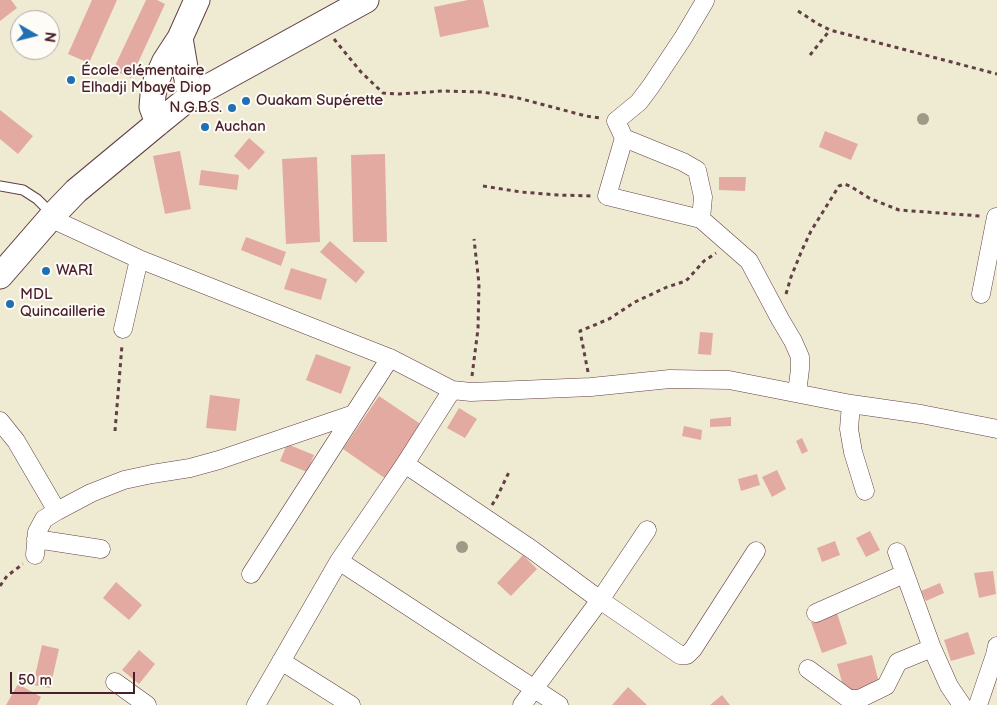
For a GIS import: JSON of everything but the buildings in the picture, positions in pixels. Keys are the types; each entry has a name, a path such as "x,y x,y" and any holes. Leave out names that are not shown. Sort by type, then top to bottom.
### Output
{"street":[{"path":"0,276 76,191 190,97 366,0"},
{"path":"705,1 651,86 639,102 616,121 624,138 607,196 701,219 749,262 793,341 800,358 797,393"},
{"path":"158,123 152,107 156,81 165,61 198,5"},
{"path":"180,38 190,97"},
{"path":"624,138 683,162 697,170 704,197 701,219"},
{"path":"52,216 139,259 390,358 452,390 471,392 591,387 670,378 729,380 851,404 921,414 997,429"},
{"path":"981,294 996,217"},
{"path":"123,329 139,259"},
{"path":"251,574 390,358"},
{"path":"256,705 339,561 405,464 452,390"},
{"path":"851,404 849,430 865,491"},
{"path":"101,549 35,547 39,526 44,519 57,510 91,493 124,480 212,462 354,414"},
{"path":"0,421 16,441 57,510"},
{"path":"405,464 531,549 600,600 680,655 687,655 693,649 756,551"},
{"path":"522,705 600,600 648,530"},
{"path":"897,552 932,648 949,686 962,705"},
{"path":"339,561 559,705"},
{"path":"816,613 904,574"},
{"path":"978,705 997,646"},
{"path":"808,669 849,699 859,700 886,686 898,662 932,648"},
{"path":"281,661 351,705"},
{"path":"115,682 147,705"}],"lane":[{"path":"0,186 23,190 37,199 52,216"}],"path":[{"path":"798,11 830,30 997,74"},
{"path":"322,24 361,72 383,93 482,92 518,98 586,116 616,121"},
{"path":"810,55 830,30"},
{"path":"780,320 791,277 802,250 839,186 844,184 850,186 869,198 899,210 996,217"},
{"path":"483,186 558,195 607,196"},
{"path":"471,392 478,328 479,293 474,239"},
{"path":"591,387 580,331 609,319 635,302 667,287 686,281 704,261 729,244"},
{"path":"115,431 123,329"},
{"path":"483,518 497,497 510,470"},
{"path":"0,586 35,547"}],"place":[{"name":"École elémentaire Elhadji Mbaye Diop","path":"71,80"},
{"name":"Ouakam Supérette","path":"246,101"},
{"name":"N.G.B.S.","path":"232,108"},
{"name":"Auchan","path":"205,127"},
{"name":"WARI","path":"46,271"},
{"name":"MDL Quincaillerie","path":"10,304"}]}
